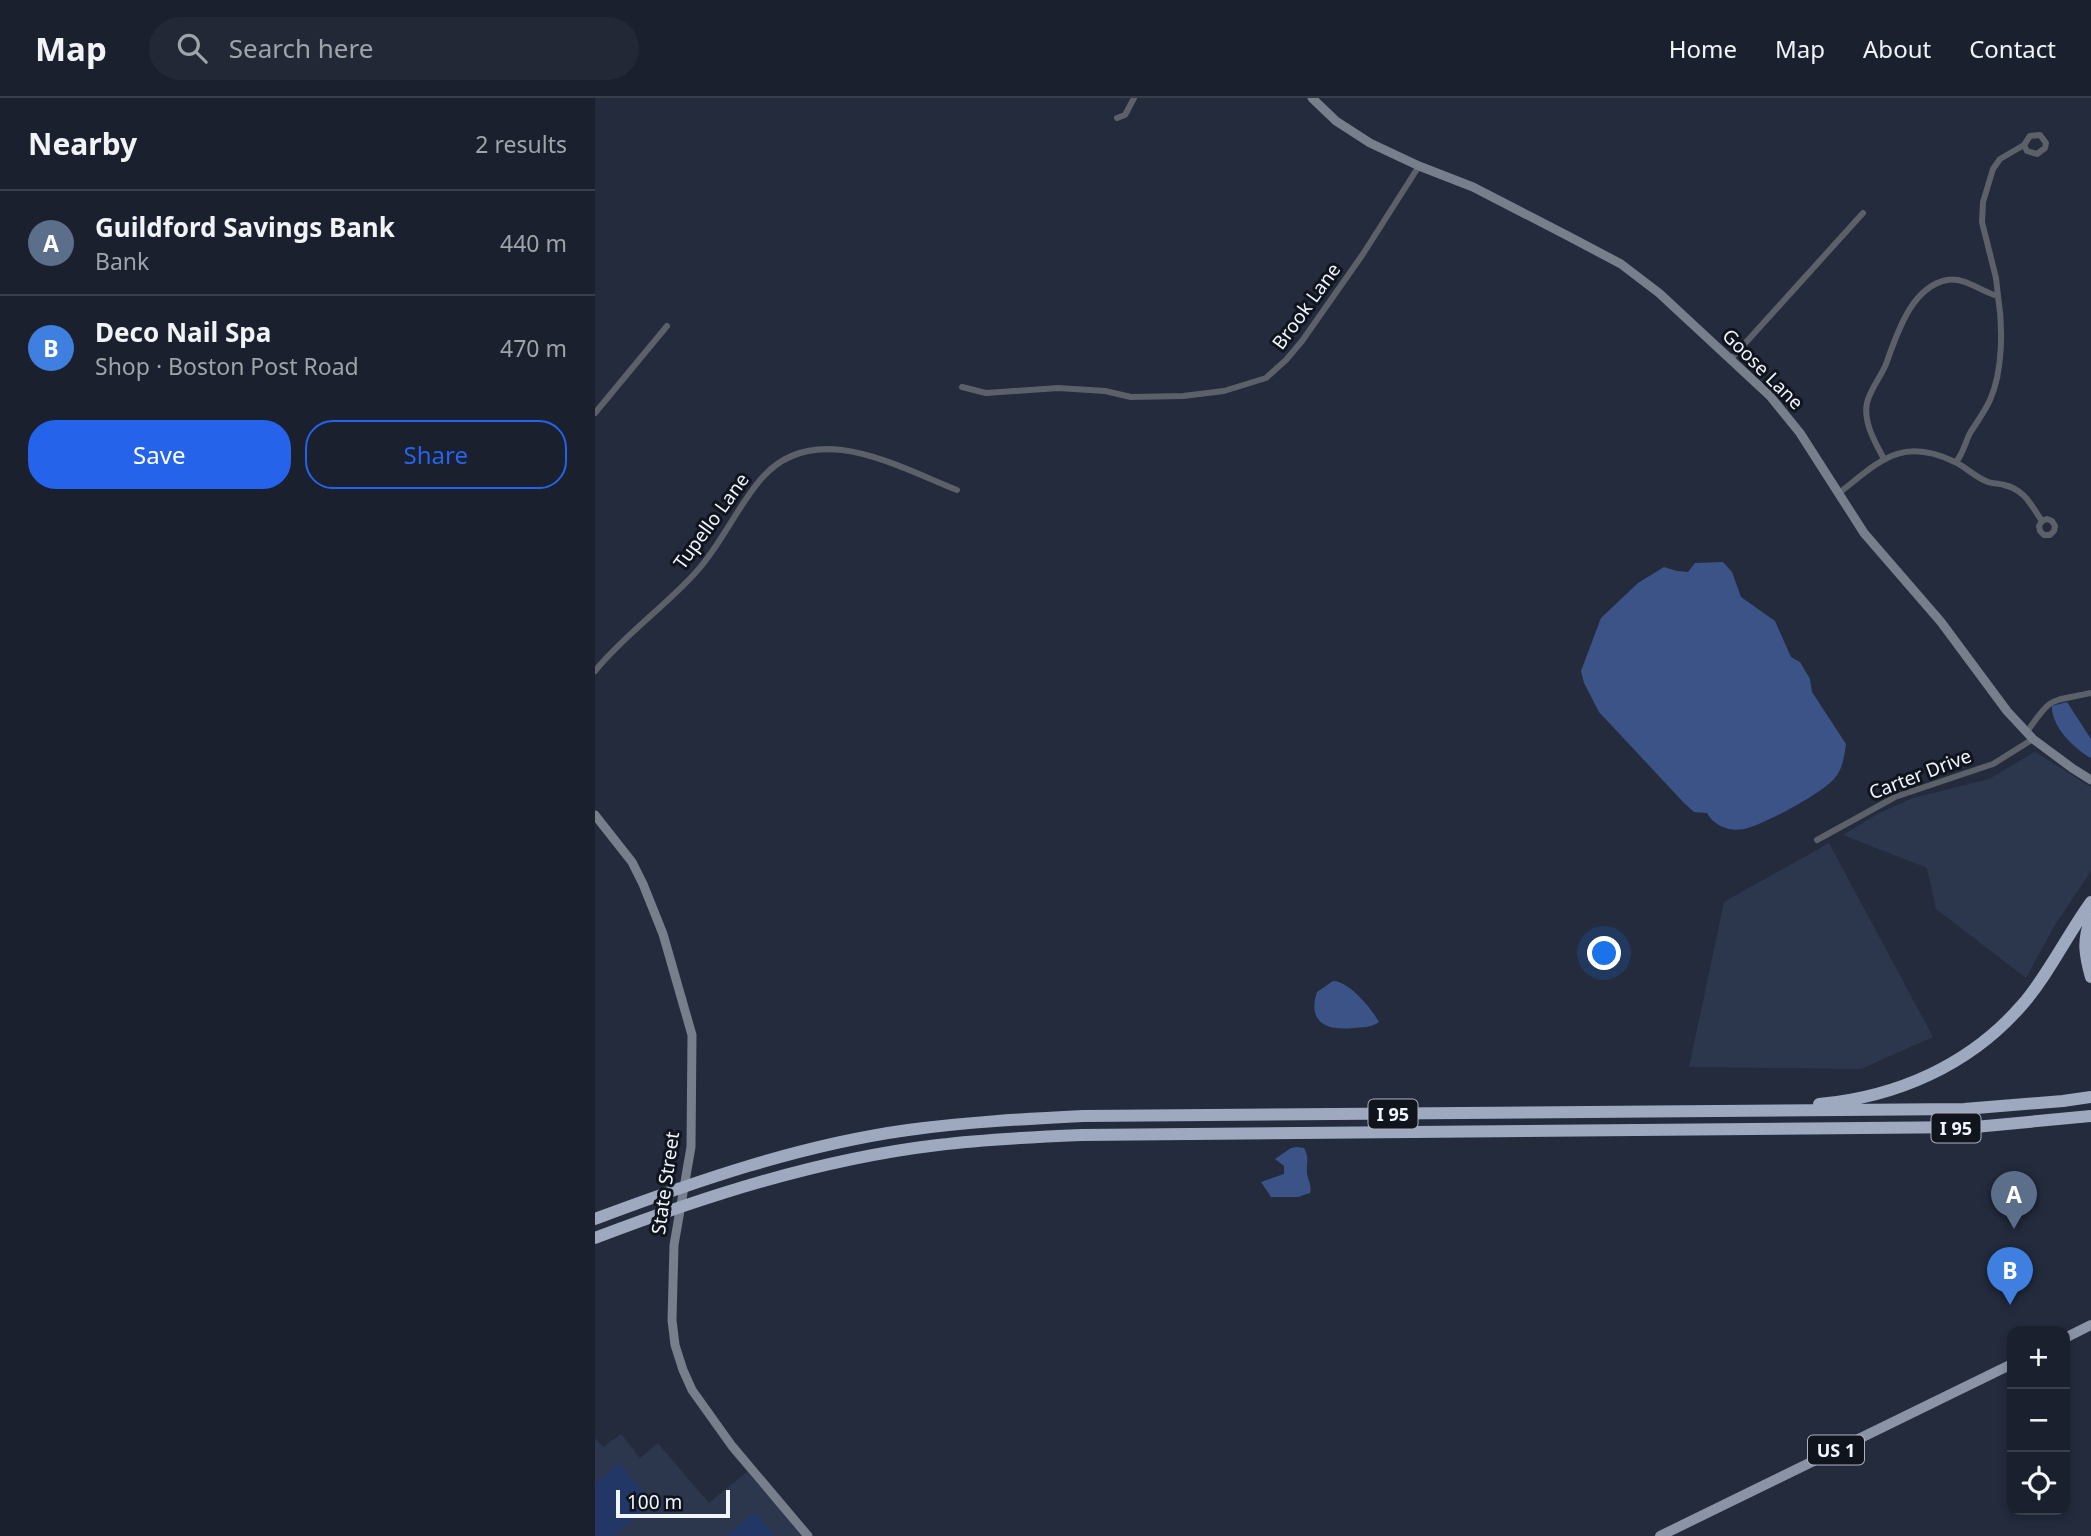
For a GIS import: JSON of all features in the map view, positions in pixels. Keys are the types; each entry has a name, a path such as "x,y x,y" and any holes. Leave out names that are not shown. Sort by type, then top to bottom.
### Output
{"highway":[{"path":"1720,1112 1829,1103 1877,1095 1912,1084 1939,1071 1971,1052 2023,1004 2091,902"},
{"path":"2091,919 2085,934 2084,955 2091,977"},
{"name":"I 95","path":"595,1219 741,1167 906,1130 989,1121 1083,1116 1964,1109 2091,1097"},
{"name":"I 95","path":"595,1238 694,1202 779,1177 850,1160 935,1145 1007,1138 1081,1135 1975,1127 2091,1116"}],"main road":[{"path":"2070,1336 2091,1325"},
{"name":"US 1","path":"1660,1536 2007,1366"}],"street":[{"path":"1117,118 1125,115 1134,98"},
{"name":"Goose Lane","path":"1313,98 1336,121 1370,143 1473,187 1621,264 1659,293 1770,396 1800,433 1864,533 1919,595 2007,712 2030,736 2091,780"},
{"path":"1956,462 1991,399 2001,340 1996,278 1982,222 1983,202 1993,169 2000,159 2024,145"},
{"name":"Brook Lane","path":"962,387 986,393 1058,388 1105,391 1131,397 1183,396 1224,391 1266,378 1302,341 1363,254 1419,166"},
{"path":"1730,360 1863,213"},
{"path":"1884,459 1868,423 1867,403 1886,365 1902,320 1922,295 1935,284 1946,280 1955,279 1974,285 1987,294 1998,296"},
{"path":"595,413 667,326"},
{"name":"Tupello Lane","path":"595,671 699,570 762,478 774,467 794,456 815,449 852,450 957,490"},
{"path":"1839,493 1884,459 1906,450 1927,451 1956,462 1988,482 2006,485 2023,493 2042,521"},
{"path":"2030,736 2046,705 2061,698 2091,693"},
{"name":"Carter Drive","path":"1817,840 1895,797 1993,764 2030,736"},
{"name":"State Street","path":"595,815 632,862 643,884 663,934 692,1035 691,1147 674,1245 671,1320 675,1345 692,1390 708,1413 732,1446 808,1536"}],"shaded area":[{"path":"1723,562 1732,572 1741,597 1775,621 1791,657 1800,662 1810,679 1812,692 1846,744 1843,763 1834,779 1827,785 1777,815 1739,830 1723,827 1707,813 1694,812 1684,803 1599,712 1581,671 1601,618 1638,583 1664,567 1688,572 1695,563"},
{"path":"2067,702 2091,739 2091,758 2071,743 2055,721 2052,706"},
{"path":"2035,752 2091,787 2091,871 2055,925 2026,978 1936,909 1927,868 1843,835 1879,813 1913,798 1989,779"},
{"path":"1829,843 1933,1037 1861,1069 1689,1067 1724,902"},
{"path":"1333,981 1353,991 1366,1003 1379,1022 1366,1027 1343,1029 1321,1022 1315,1011 1317,992"},
{"path":"1297,1147 1304,1148 1307,1155 1310,1193 1298,1197 1271,1197 1261,1182 1284,1174 1284,1166 1275,1159"},
{"path":"621,1434 640,1458 658,1443 709,1503 747,1472 804,1536 595,1536 595,1438 603,1447"},
{"path":"619,1463 653,1503 613,1536 595,1536 595,1483"},
{"path":"755,1512 774,1536 726,1536"}],"place":[{"name":"Guildford Savings Bank","path":"2014,1229"},
{"name":"Deco Nail Spa","path":"2010,1305"}]}
